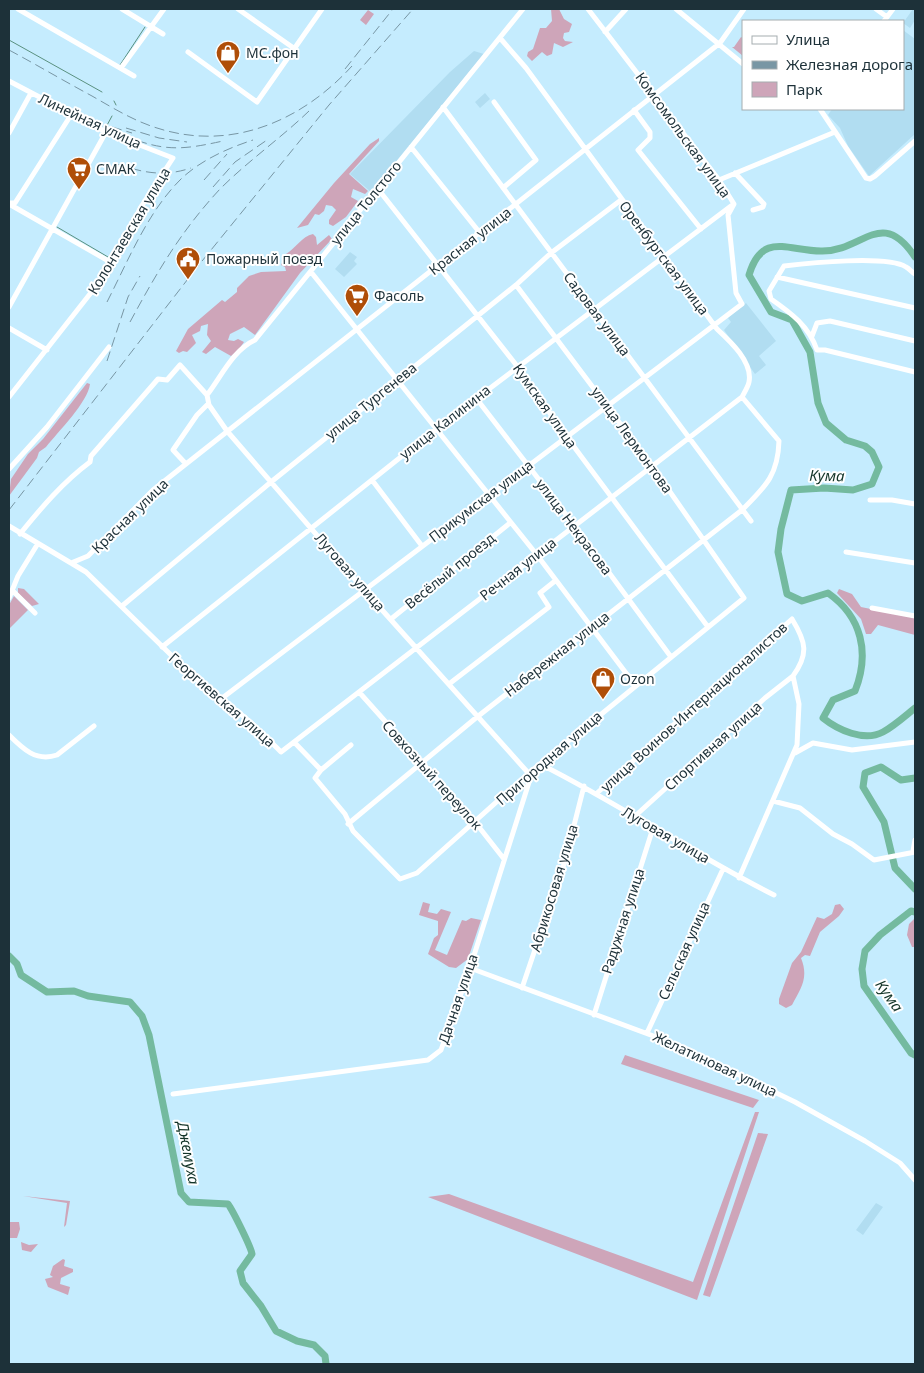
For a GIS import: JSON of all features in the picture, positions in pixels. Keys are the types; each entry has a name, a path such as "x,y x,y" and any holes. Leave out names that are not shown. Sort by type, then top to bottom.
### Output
{"street":[{"path":"18,9 28,11 134,76"},
{"path":"122,9 163,34"},
{"path":"121,68 164,9"},
{"path":"240,9 296,49"},
{"path":"188,52 257,102 296,49 322,9"},
{"name":"улица Толстого","path":"207,395 227,367 247,344 255,340 311,272 523,9"},
{"name":"Комсомольская улица","path":"588,9 719,180 734,204 728,215 736,293 742,304"},
{"path":"605,32 626,9"},
{"path":"676,9 720,43 742,63"},
{"name":"Красная улица","path":"71,563 86,557 153,490 720,43 744,9"},
{"path":"876,9 886,19 893,9"},
{"name":"Оренбургская улица","path":"500,38 526,68 621,200 715,326 743,359 748,370 749,382 742,397"},
{"name":"Линейная улица","path":"9,81 106,132 172,158"},
{"path":"9,133 31,93"},
{"path":"494,102 536,160 503,188"},
{"name":"Садовая улица","path":"443,107 751,521"},
{"path":"634,110 650,132 650,138 638,150 701,229"},
{"path":"822,110 866,178 870,180 915,141"},
{"path":"9,204 15,203 71,115"},
{"path":"9,307 106,132"},
{"path":"719,180 835,132"},
{"path":"411,147 480,233"},
{"name":"Колонтаевская улица","path":"9,398 112,263 141,207 172,158"},
{"path":"735,174 764,204 764,207 753,210"},
{"name":"Кумская улица","path":"378,188 517,366 566,436 708,627"},
{"name":"улица Тургенева","path":"122,606 271,482 516,285 551,254 621,200"},
{"path":"9,204 54,228 112,263"},
{"name":"улица Калинина","path":"162,647 517,366 734,204"},
{"path":"915,274 906,267 876,260 784,266 769,291 771,299 794,315 812,336 817,350 825,350 915,372"},
{"path":"311,272 537,555 635,685"},
{"path":"777,277 915,308"},
{"name":"улица Лермонтова","path":"516,285 557,337 652,466 744,598"},
{"name":"Прикумская улица","path":"221,699 742,304"},
{"path":"812,336 817,323 830,321 915,341"},
{"path":"9,328 47,350"},
{"path":"9,469 47,427 109,347"},
{"path":"20,534 42,506 90,462 91,456 158,378 167,380 180,365 207,395"},
{"name":"Луговая улица","path":"207,395 208,404 227,431 528,773"},
{"name":"Речная улица","path":"294,742 742,397"},
{"name":"Набережная улица","path":"348,824 477,717 742,510 766,486 774,474 779,458 779,441 742,397"},
{"name":"улица Некрасова","path":"476,398 629,598 671,657"},
{"path":"186,464 173,450 208,404"},
{"path":"372,480 422,546"},
{"path":"870,500 892,500 915,504"},
{"name":"Весёлый проезд","path":"391,619 510,523"},
{"name":"Георгиевская улица","path":"9,526 37,545 86,572 211,694 221,699 258,729 281,752 294,742 321,770"},
{"path":"9,598 18,576 37,545"},
{"path":"846,552 915,563"},
{"path":"86,557 84,564 86,572"},
{"path":"449,684 549,607 540,593 555,581"},
{"path":"12,590 35,613"},
{"name":"Пригородная улица","path":"348,824 400,879 417,872 528,773 744,598"},
{"path":"872,608 915,616"},
{"name":"улица Воинов-Интернационалистов","path":"596,794 792,619 804,644 804,661 793,676"},
{"path":"739,878 797,745 799,704 793,676"},
{"name":"Спортивная улица","path":"634,817 765,698 793,676"},
{"name":"Совхозный переулок","path":"359,692 420,763 475,822 504,859"},
{"path":"9,735 24,750 39,756 51,757 57,755 94,726"},
{"path":"794,754 813,743 852,750 915,742"},
{"path":"348,824 344,814 314,778 351,745"},
{"name":"Луговая улица","path":"540,764 584,786 723,869 774,895"},
{"name":"Дачная улица","path":"173,1094 428,1060 440,1050 470,968 531,776 528,773"},
{"name":"Абрикосовая улица","path":"522,988 565,861 584,786"},
{"path":"773,801 800,808 833,834 852,844 874,860 914,852 915,840"},
{"name":"Радужная улица","path":"594,1015 653,828"},
{"name":"Сельская улица","path":"647,1033 723,869"},
{"name":"Желатиновая улица","path":"470,968 676,1044 795,1102 900,1163 915,1180"}],"shaded area":[{"path":"913,9 915,9 915,20 910,28 904,22"},
{"path":"904,31 915,39 915,134 869,176 848,146 840,128 828,115 831,110 904,110"},
{"path":"474,51 484,54 371,192 350,174 450,72"},
{"path":"485,93 490,99 480,108 475,102"},
{"path":"350,252 357,257 354,261 357,264 344,277 335,269"},
{"path":"746,303 776,341 759,356 766,365 755,374 724,330 731,322 728,318"},
{"path":"876,1203 883,1207 863,1235 856,1230"}],"green space":[{"path":"551,9 559,9 564,19 572,24 569,32 564,33 563,38 565,41 573,42 563,47 554,43 552,54 547,56 542,52 532,61 527,56 528,52 533,49 540,28 546,28 552,21"},
{"path":"368,10 374,14 366,25 360,20"},
{"path":"742,38 742,55 732,47"},
{"path":"379,138 379,141 349,174 368,191 365,194 353,189 351,197 358,201 346,217 333,226 329,224 329,220 336,210 332,206 326,205 324,211 319,215 315,214 308,225 297,228 334,183 370,144"},
{"path":"313,234 316,237 317,245 329,235 332,239 300,273 255,335 244,327 230,334 228,340 234,341 238,339 244,342 237,352 231,356 215,347 206,354 202,352 211,341 207,335 208,324 201,326 200,331 192,335 196,343 187,352 179,353 176,351 188,329 222,300 225,302 237,292 237,288 249,276 261,272 286,271 285,267 281,265 286,254 305,237"},
{"path":"87,383 90,384 88,391 78,408 46,447 39,452 37,458 9,496 11,479 28,454 43,439"},
{"path":"18,588 24,589 39,604 32,606 18,593"},
{"path":"839,589 852,594 861,607 915,618 915,635 878,625 871,634 866,634 861,619 837,593"},
{"path":"14,596 28,610 9,629 9,605"},
{"path":"423,902 430,904 428,912 437,914 441,909 451,912 435,950 447,955 462,920 466,921 471,918 481,920 468,959 456,968 449,967 428,954 434,938 438,935 438,921 419,915"},
{"path":"840,904 844,909 839,916 820,932 810,956 805,955 801,958 804,971 803,983 792,1005 786,1008 779,1004 779,999 792,963 801,952 817,917 824,919 832,914 835,905"},
{"path":"915,918 915,947 912,947 907,935 909,924"},
{"path":"625,1055 759,1100 753,1108 621,1064"},
{"path":"755,1112 759,1112 697,1300 428,1197 449,1194 693,1282"},
{"path":"758,1133 768,1134 710,1297 703,1295"},
{"path":"23,1196 70,1201 66,1225 64,1227 67,1203"},
{"path":"9,1222 19,1222 20,1229 17,1238 9,1238"},
{"path":"21,1242 29,1245 38,1244 31,1252 22,1250"},
{"path":"63,1259 65,1260 64,1266 73,1269 73,1272 61,1278 60,1284 70,1287 68,1295 48,1287 45,1279 53,1277 50,1275 53,1266"}],"waterway":[{"path":"120,65 145,27"},
{"path":"9,40 102,92"},
{"path":"114,101 116,105"},
{"path":"105,129 112,116"},
{"path":"57,227 108,257"},
{"name":"Кума","path":"915,257 903,242 892,235 881,233 836,249 821,251 787,247 769,248 754,261 749,275 771,312 792,320 810,352 818,403 826,423 846,440 865,446 872,452 879,467 872,484 853,490 824,488 791,490 781,529 778,552 787,594 802,601 828,593 849,613 860,637 862,663 855,691 833,700 823,718 836,727 868,736 883,732 915,708"},
{"name":"Кума","path":"915,778 901,780 881,767 865,773 863,787 884,822 895,868 915,889"},
{"name":"Кума","path":"915,912 911,911 880,935 865,951 862,969 864,986 911,1053 915,1055"},
{"name":"Джемуха","path":"9,956 17,964 21,975 47,992 74,991 88,996 130,1002 142,1016 149,1035 181,1193 189,1202 228,1204 242,1229 252,1254 240,1271 243,1283 261,1306 276,1331 297,1341 314,1345 325,1356 326,1364"}],"railway":[{"path":"345,69 393,9"},
{"path":"9,510 198,266 329,105 413,9"},
{"path":"9,50 140,122 185,134 212,136 264,127 288,116 311,102 352,66"},
{"path":"130,322 170,253 193,220 220,189 309,111"},
{"path":"112,127 132,133"},
{"path":"126,128 159,138 187,142"},
{"path":"123,135 137,141 173,148 184,148 223,141"},
{"path":"107,302 139,238 168,193 188,173 205,161 224,151 253,140"},
{"path":"213,187 235,162 267,140"},
{"path":"204,180 227,154"},
{"path":"117,164 154,173 181,171 191,168"},
{"path":"107,361 128,297 140,276"}],"place":[{"name":"МС.фон","path":"228,74"},
{"name":"СМАК","path":"79,190"},
{"name":"Пожарный поезд","path":"188,280"},
{"name":"Фасоль","path":"357,317"},
{"name":"Ozon","path":"603,700"}]}
